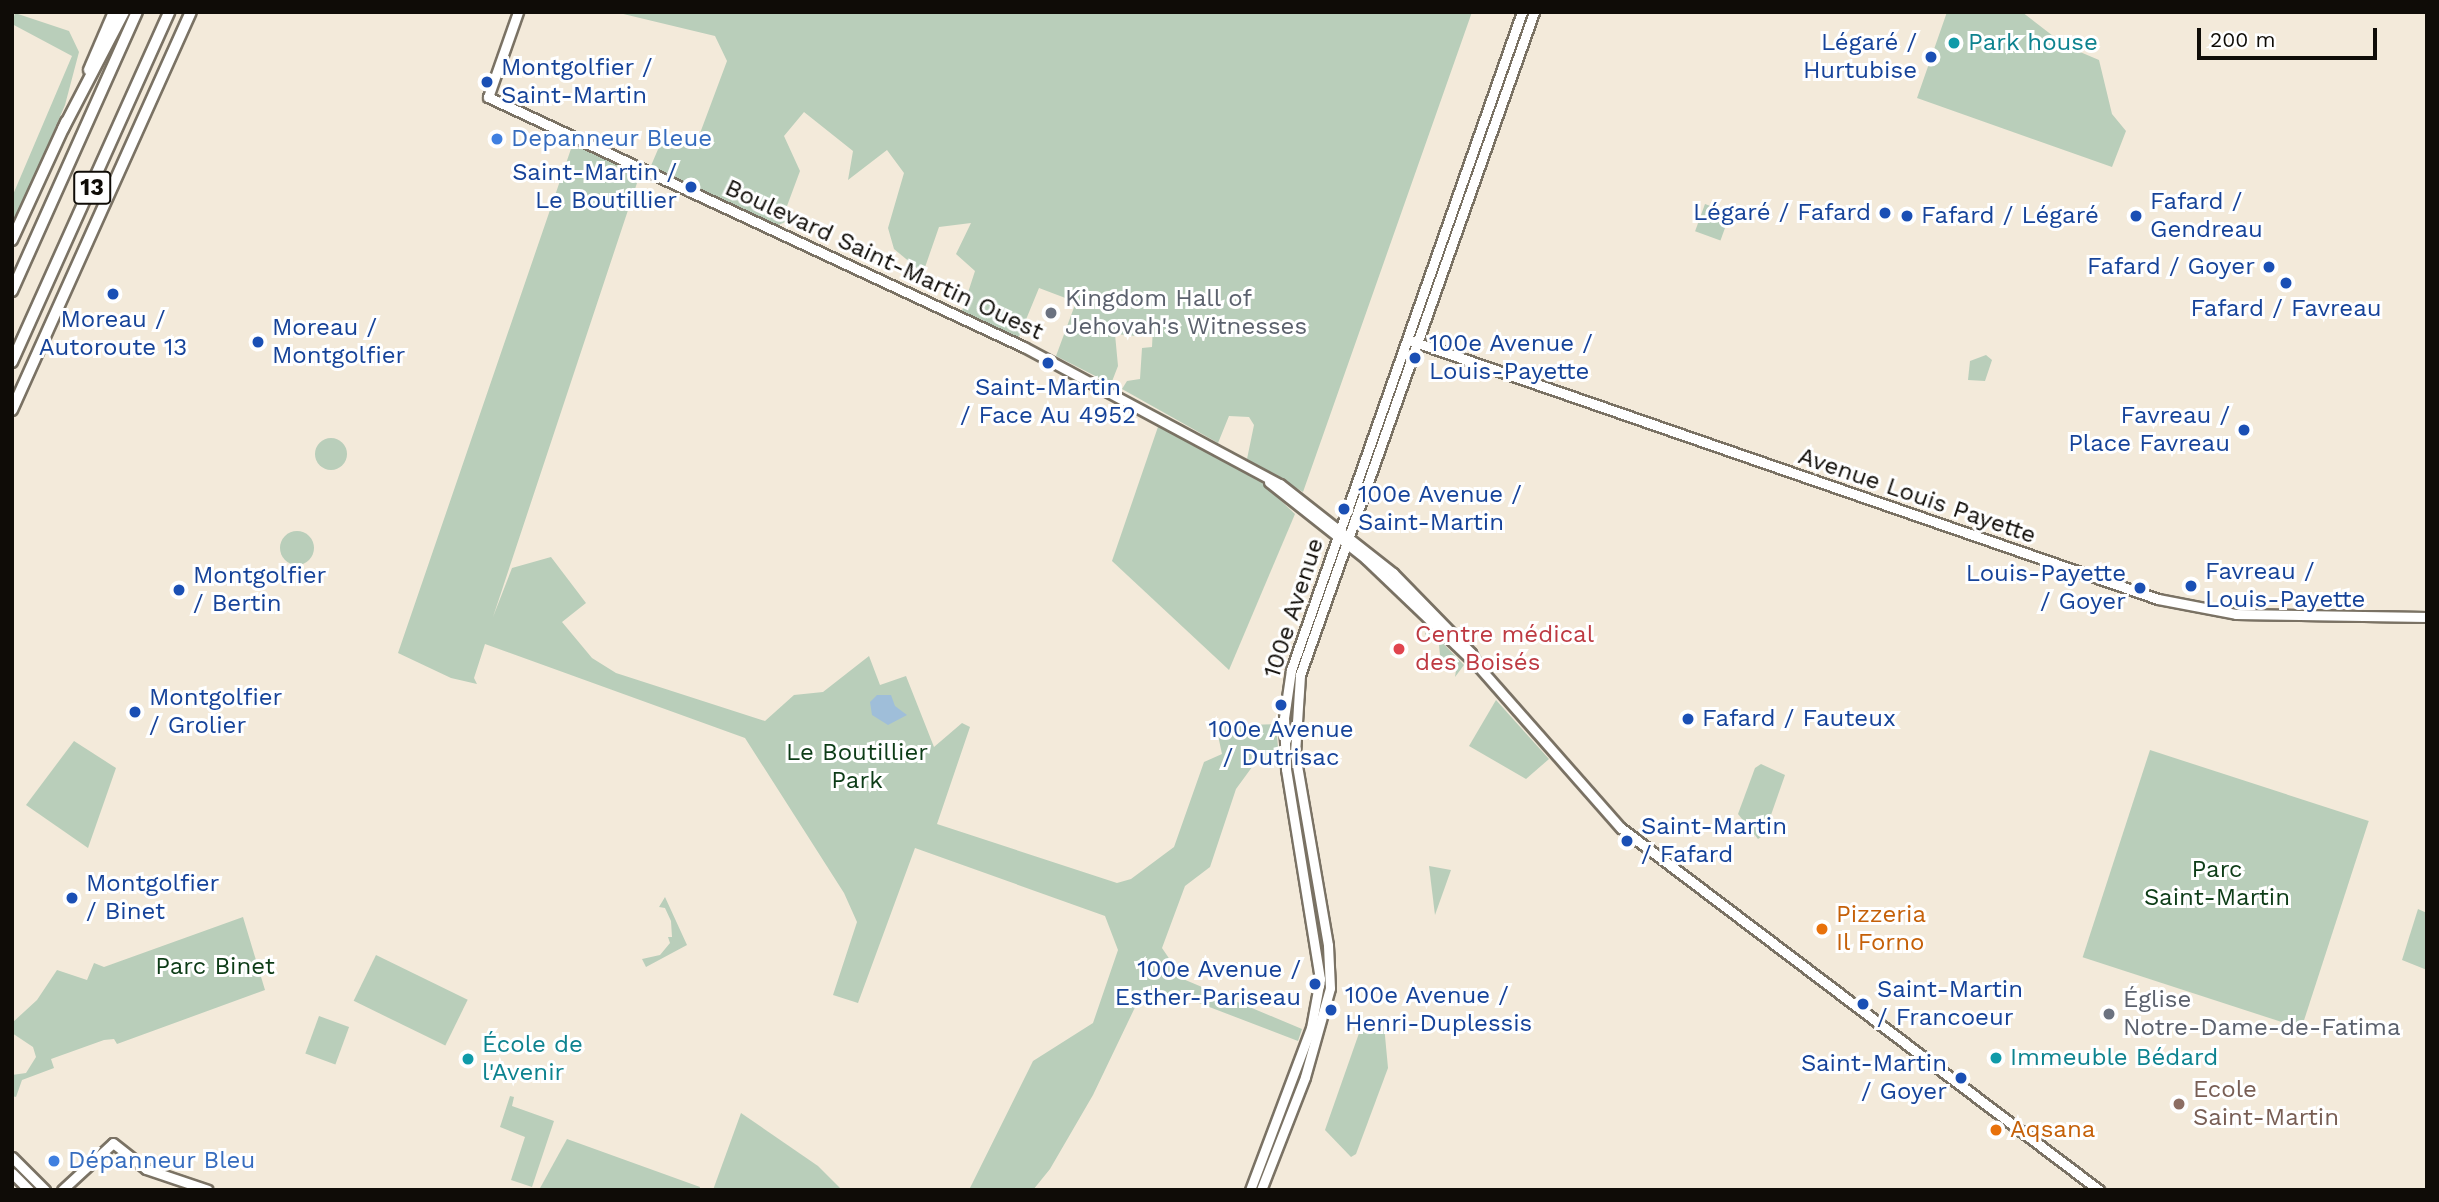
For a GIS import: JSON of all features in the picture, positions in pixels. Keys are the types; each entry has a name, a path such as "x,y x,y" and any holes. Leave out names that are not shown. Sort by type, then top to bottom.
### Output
{"highway":[{"path":"63,130 124,12"},
{"name":"13","path":"12,291 137,12"},
{"name":"13","path":"12,362 169,12"}],"main road":[{"path":"12,240 114,12"},
{"path":"12,410 191,12"},
{"path":"175,49 197,12"}],"street":[{"name":"Boulevard Saint-Martin Ouest","path":"518,12 488,97 1024,347 1257,471 1348,539 1478,666 1635,840 2099,1190"},
{"name":"100e Avenue","path":"1261,1190 1296,1102 1329,994 1330,958 1302,809 1294,722 1304,659 1348,539 1522,12"},
{"name":"100e Avenue","path":"1250,1190 1305,1045 1319,991 1319,954 1289,795 1284,718 1296,652 1534,12"},
{"name":"Avenue Louis Payette","path":"1412,341 2166,601 2242,614 2427,618"},
{"path":"62,1190 113,1143 146,1169 208,1190"},
{"path":"12,1157 45,1190"},
{"path":"12,1173 29,1190"}],"green space":[{"path":"615,12 1472,12 1303,492 1247,459 1254,425 1249,417 1229,416 1218,443 1122,389 1127,381 1140,379 1142,348 1152,347 1153,326 1136,336 1115,334 1118,366 1111,384 1056,356 1076,302 1039,288 1018,339 962,311 975,271 956,254 971,223 939,227 923,273 894,249 888,228 904,173 887,150 848,180 853,151 804,112 784,136 800,171 787,206 797,217 776,226 650,168 665,133 696,144 727,61 715,36"},
{"path":"1526,12 1530,12 1455,221 1452,220"},
{"path":"1947,12 2022,12 2066,46 2099,60 2112,114 2126,131 2112,167 1917,98"},
{"path":"15,13 69,31 79,52 65,105 12,229 12,197 72,56 12,24"},
{"name":"Le Boutillier Park","path":"573,143 640,174 493,617 512,568 551,557 586,603 562,622 592,658 616,673 765,721 794,695 823,692 869,656 880,685 906,676 934,747 962,723 970,727 937,824 1117,883 1131,879 1174,847 1204,762 1222,754 1216,726 1276,724 1279,758 1255,763 1236,789 1210,867 1185,886 1162,948 1183,979 1302,1029 1298,1041 1178,995 1139,999 1093,1095 1050,1169 1033,1190 969,1190 1033,1061 1093,1023 1118,950 1105,916 915,848 858,1003 833,995 857,922 844,893 745,738 485,644 474,678 477,684 451,678 398,653"},
{"path":"1705,204 1730,213 1720,240 1695,231"},
{"path":"1986,355 1992,360 1985,381 1968,380 1970,361"},
{"path":"1160,421 1252,473 1295,514 1229,670 1112,561"},
{"path":"331,438 343,442 347,454 343,466 331,470 319,466 315,454 319,442"},
{"path":"297,531 309,536 314,548 309,560 297,565 285,560 280,548 285,536"},
{"path":"1428,628 1464,665 1455,677 1456,670 1440,655 1439,645 1425,634"},
{"path":"1496,700 1549,759 1526,779 1469,746"},
{"path":"74,741 116,768 88,848 26,805"},
{"name":"Parc Saint-Martin","path":"2150,750 2369,821 2301,1028 2083,957"},
{"path":"1761,764 1785,775 1764,835 1758,839 1738,814 1755,768"},
{"path":"1429,866 1451,870 1435,915"},
{"path":"665,897 687,945 646,967 642,959 660,955 670,943 668,937 672,937 671,921 665,908 659,907"},
{"path":"2418,909 2427,913 2427,970 2402,960"},
{"name":"Parc Binet","path":"243,917 265,990 117,1044 114,1039 104,1040 51,1059 54,1068 22,1080 16,1097 12,1096 12,1075 26,1073 36,1057 33,1047 12,1033 12,1023 37,1000 57,970 87,980 94,963 104,967"},
{"path":"376,955 468,1000 445,1046 354,1001"},
{"path":"319,1016 349,1027 335,1065 305,1054"},
{"path":"1364,1019 1384,1025 1388,1068 1356,1154 1351,1157 1325,1130"},
{"path":"510,1096 514,1097 512,1106 554,1121 532,1187 511,1180 525,1137 500,1127"},
{"path":"741,1113 818,1166 842,1190 713,1190"},
{"path":"567,1139 700,1187 699,1190 539,1190"}],"water":[{"path":"877,695 891,695 895,706 907,715 888,725 872,715 870,702"}],"place":[{"name":"Park house","path":"1954,43"},
{"name":"Légaré / Hurtubise","path":"1931,57"},
{"name":"Montgolfier / Saint-Martin","path":"487,82"},
{"name":"Depanneur Bleue","path":"497,139"},
{"name":"Saint-Martin / Le Boutillier","path":"691,187"},
{"name":"Légaré / Fafard","path":"1885,213"},
{"name":"Fafard / Légaré","path":"1907,216"},
{"name":"Fafard / Gendreau","path":"2136,216"},
{"name":"Fafard / Goyer","path":"2269,267"},
{"name":"Fafard / Favreau","path":"2286,283"},
{"name":"Moreau / Autoroute 13","path":"113,294"},
{"name":"Kingdom Hall of Jehovah's Witnesses","path":"1051,313"},
{"name":"Moreau / Montgolfier","path":"258,342"},
{"name":"100e Avenue / Louis-Payette","path":"1415,358"},
{"name":"Saint-Martin / Face Au 4952","path":"1048,363"},
{"name":"Favreau / Place Favreau","path":"2244,430"},
{"name":"100e Avenue / Saint-Martin","path":"1344,509"},
{"name":"Favreau / Louis-Payette","path":"2191,586"},
{"name":"Louis-Payette / Goyer","path":"2140,588"},
{"name":"Montgolfier / Bertin","path":"179,590"},
{"name":"Centre médical des Boisés","path":"1399,649"},
{"name":"100e Avenue / Dutrisac","path":"1281,705"},
{"name":"Montgolfier / Grolier","path":"135,712"},
{"name":"Fafard / Fauteux","path":"1688,719"},
{"name":"Saint-Martin / Fafard","path":"1627,841"},
{"name":"Montgolfier / Binet","path":"72,898"},
{"name":"Pizzeria Il Forno","path":"1822,929"},
{"name":"100e Avenue / Esther-Pariseau","path":"1315,984"},
{"name":"Saint-Martin / Francoeur","path":"1863,1004"},
{"name":"100e Avenue / Henri-Duplessis","path":"1331,1010"},
{"name":"Église Notre-Dame-de-Fatima","path":"2109,1014"},
{"name":"Immeuble Bédard","path":"1996,1058"},
{"name":"École de l'Avenir","path":"468,1059"},
{"name":"Saint-Martin / Goyer","path":"1961,1078"},
{"name":"Ecole Saint-Martin","path":"2179,1104"},
{"name":"Aqsana","path":"1996,1130"},
{"name":"Dépanneur Bleu","path":"54,1161"}]}
